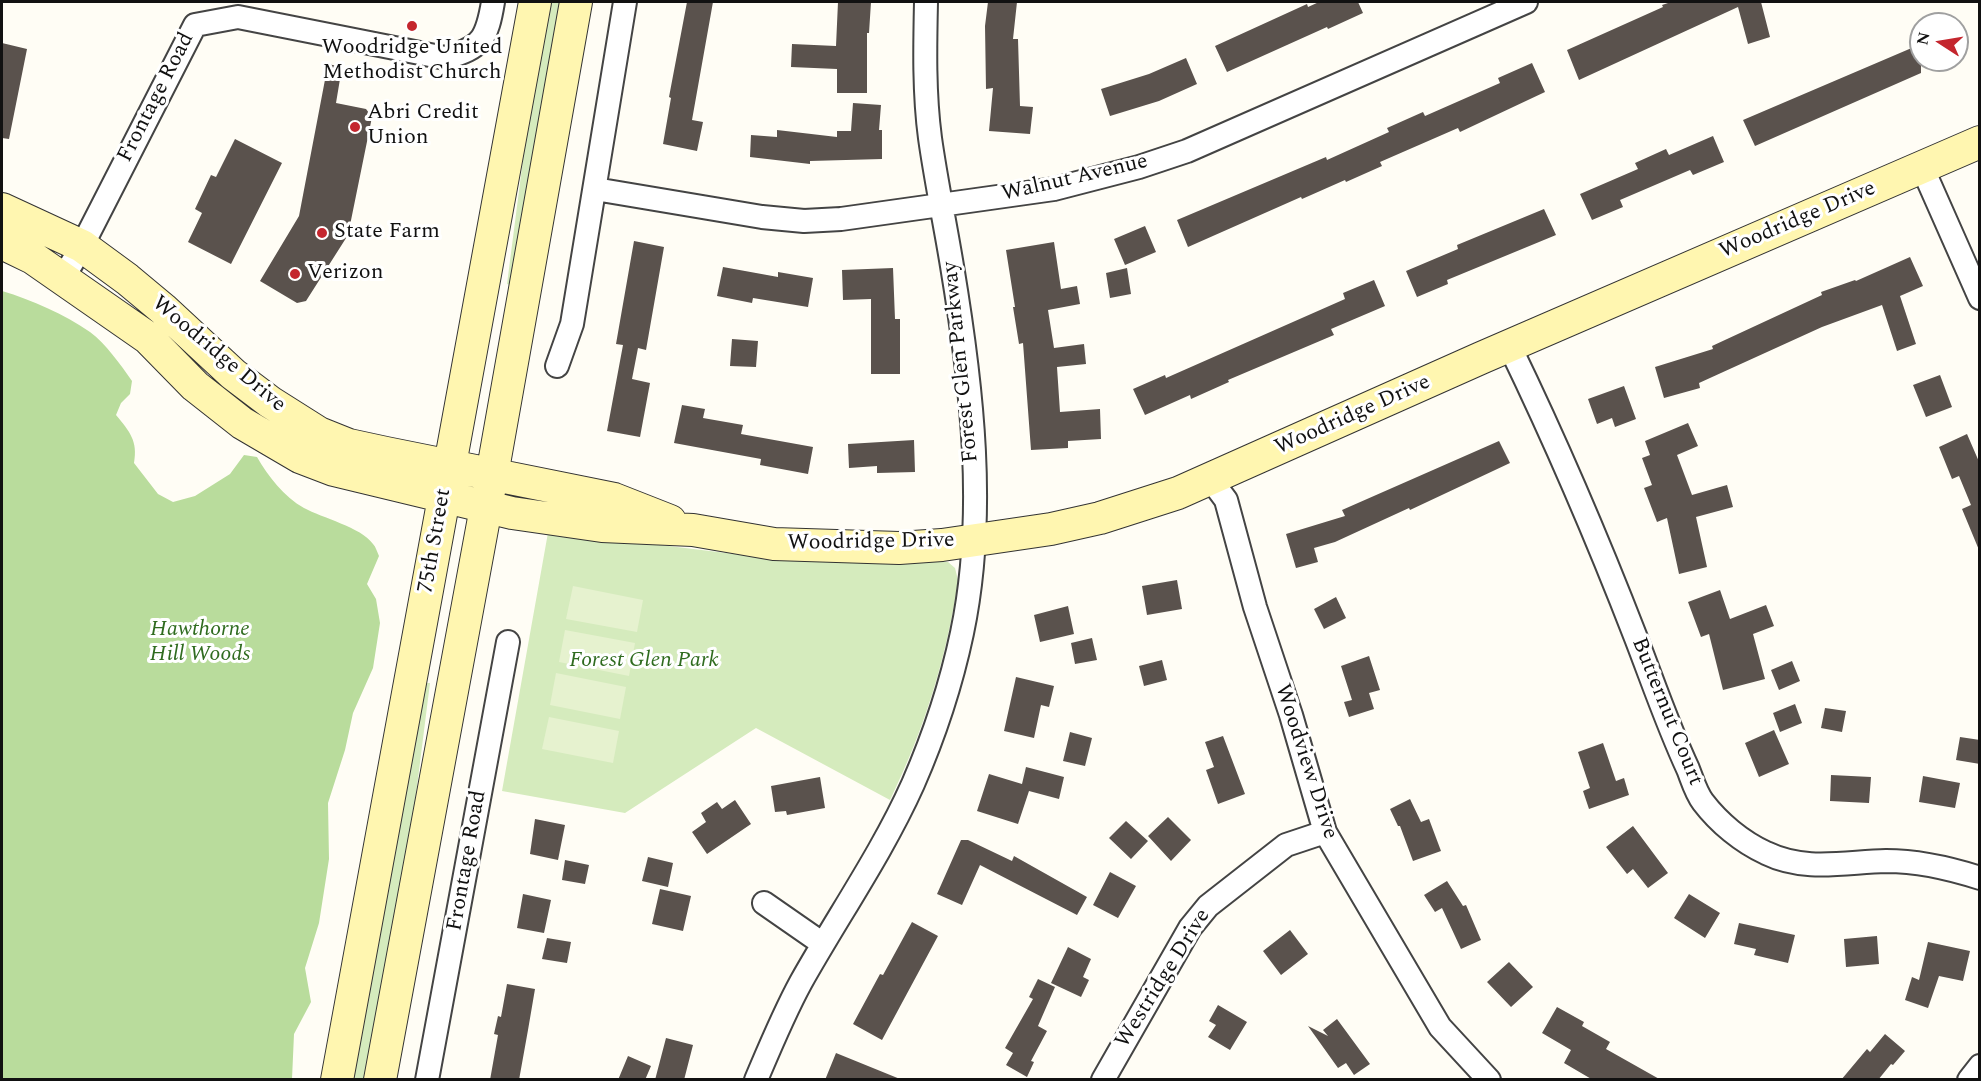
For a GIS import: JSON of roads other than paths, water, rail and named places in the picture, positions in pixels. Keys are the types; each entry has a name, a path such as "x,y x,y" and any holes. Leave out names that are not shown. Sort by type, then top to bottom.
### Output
{"street":[{"name":"Frontage Road","path":"63,278 82,246 195,25 238,17 446,58 469,51 485,35 493,2"},
{"name":"75th Street","path":"337,1080 535,2"},
{"name":"75th Street","path":"380,1080 492,475 576,2"},
{"path":"557,366 572,324 625,2"},
{"name":"Forest Glen Parkway","path":"756,1080 800,984 913,784 940,714 962,635 968,603 974,541 972,415 953,271 930,137 926,95 926,2"},
{"name":"Walnut Avenue","path":"595,189 762,217 804,221 841,219 1054,189 1100,178 1177,154 1526,2"},
{"name":"Woodridge Drive","path":"2,243 33,258 148,338 195,386 242,423 300,457 334,470 512,513 602,526 693,531 774,544 899,548 974,541 1040,531 1100,518 1178,493 1481,358 1980,142"},
{"path":"1922,167 1980,298"},
{"name":"Woodridge Drive","path":"2,209 82,246 154,301 233,374 303,424 349,444 614,499 693,531"},
{"name":"Butternut Court","path":"1510,347 1601,546 1679,751 1702,801 1730,830 1750,845 1788,861 1823,866 1886,861 1909,862 1955,870 1980,878"},
{"name":"Woodview Drive","path":"1211,480 1226,500 1255,607 1291,715 1325,832 1440,1027 1489,1080"},
{"name":"Frontage Road","path":"427,1080 508,642"},
{"name":"Westridge Drive","path":"1103,1080 1190,928 1208,906 1286,845 1325,832"},
{"path":"764,903 823,945"},
{"path":"1969,1080 1980,1066"}],"place":[{"name":"Woodridge United Methodist Church","path":"412,26"},
{"name":"Abri Credit Union","path":"355,127"},
{"name":"State Farm","path":"322,233"},
{"name":"Verizon","path":"295,274"}],"park label":[{"name":"Hawthorne Hill Woods","path":"200,644"},
{"name":"Forest Glen Park","path":"644,662"}]}
